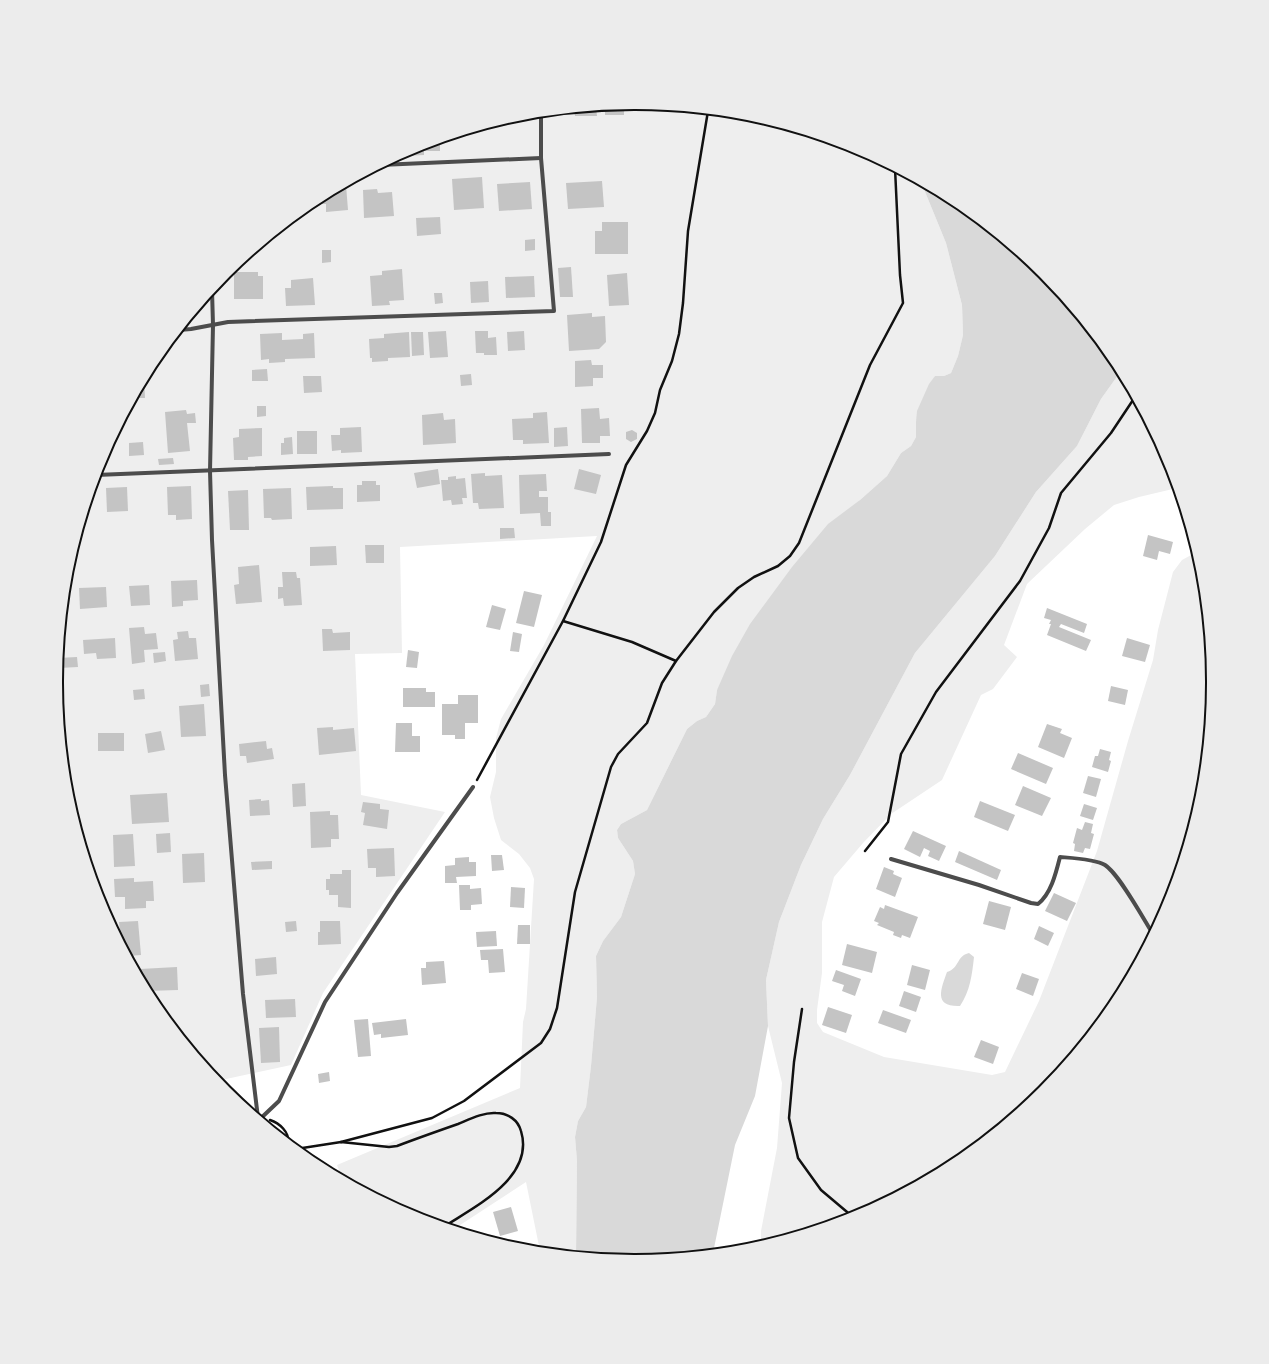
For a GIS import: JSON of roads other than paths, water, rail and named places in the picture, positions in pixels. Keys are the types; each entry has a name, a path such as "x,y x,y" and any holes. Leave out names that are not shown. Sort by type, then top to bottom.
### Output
{"street":[{"path":"185,330 228,322 554,311 541,158 541,118"},
{"path":"392,164 541,158"},
{"path":"212,297 210,471 212,540 225,775 243,994 258,1112"},
{"path":"102,475 609,454"},
{"path":"262,1115 279,1101 325,1002 397,893 473,787"},
{"path":"891,859 1038,904 1044,899 1056,873 1060,857 1091,861 1104,865 1114,873 1150,929"}]}
